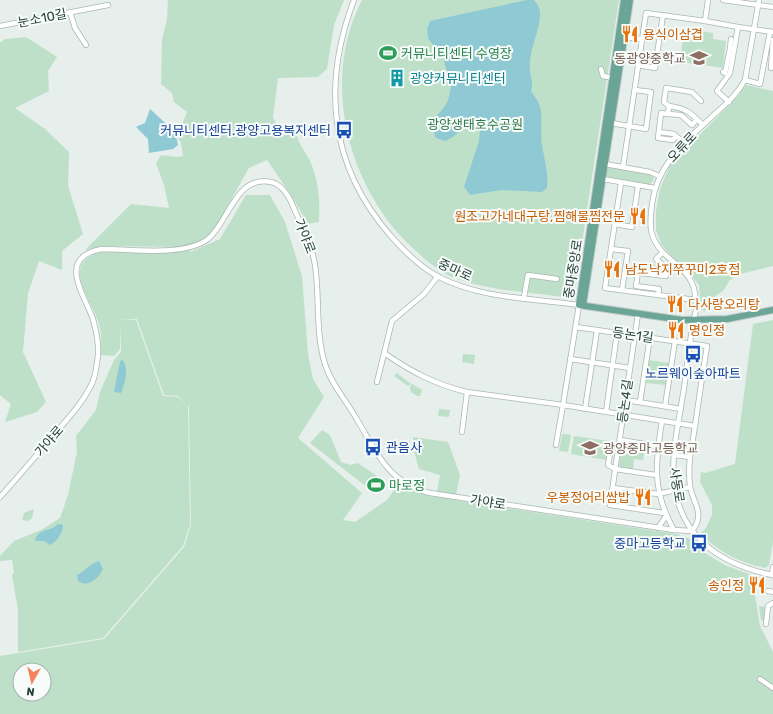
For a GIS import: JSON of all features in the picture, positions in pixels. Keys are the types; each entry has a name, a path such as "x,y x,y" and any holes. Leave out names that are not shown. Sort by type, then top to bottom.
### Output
{"main road":[{"name":"중마중앙로","path":"581,305 624,0"},
{"name":"중마중앙로","path":"581,305 603,179 630,0"},
{"name":"중마로","path":"581,305 638,314 694,320 727,319 773,310"}],"street":[{"name":"중마로","path":"354,0 344,27 336,62 335,113 343,149 362,196 378,221 413,258 438,276 471,289 581,305"},
{"path":"705,21 708,0"},
{"path":"723,0 758,2 773,7"},
{"name":"오류로","path":"694,320 696,300 692,282 682,270 662,253 655,243 651,230 655,188 659,176 672,156 729,102 740,89 745,80 755,29 758,2"},
{"name":"눈소10길","path":"0,26 108,5"},
{"path":"70,12 75,28 86,45"},
{"path":"623,167 646,13 772,32 760,84 745,80"},
{"path":"638,65 655,68 662,15"},
{"path":"723,72 725,73 738,27"},
{"path":"624,37 642,39"},
{"path":"729,102 717,91 730,73 732,49 731,39"},
{"path":"771,68 773,40"},
{"path":"601,69 603,76 613,78"},
{"path":"701,101 692,92 666,88 664,102 669,106 683,108 703,125"},
{"path":"611,123 646,129 651,92 635,90"},
{"path":"668,114 669,106"},
{"path":"685,143 676,136 673,140 658,138 661,113 681,115 692,125 697,119"},
{"path":"605,164 650,172 659,176"},
{"path":"603,179 655,188"},
{"name":"가야로","path":"0,497 72,414 84,398 93,380 98,351 97,335 92,318 76,279 77,266 83,257 93,250 102,249 177,249 197,245 216,231 240,193 256,184 267,182 276,184 287,194 311,247 316,277 321,345 329,376 382,460 396,475 412,486 430,493 658,528 692,531"},
{"path":"622,183 605,288 696,300"},
{"path":"615,224 632,227 638,186"},
{"path":"611,249 628,251 622,290"},
{"path":"658,295 660,289 636,286 638,272 666,276 668,269 656,259 662,253"},
{"path":"641,273 642,265"},
{"path":"524,297 528,275 556,279"},
{"path":"377,382 390,326 394,318 424,294 438,276"},
{"name":"중마중앙로","path":"556,445 581,305"},
{"name":"등논4길","path":"638,314 610,505 665,515"},
{"name":"사동로","path":"694,320 674,456 675,490 680,508 692,531 712,551 741,566 772,575"},
{"name":"등논1길","path":"576,327 707,346 702,378"},
{"path":"585,408 596,330"},
{"path":"606,412 617,333"},
{"path":"640,402 650,337"},
{"path":"664,406 675,341"},
{"path":"384,353 428,380 448,388 695,426"},
{"path":"570,360 630,368"},
{"path":"686,376 702,378 690,457 690,488 699,517 692,531"},
{"path":"462,432 467,392"},
{"path":"626,400 681,409"},
{"path":"662,421 658,446 656,475 658,494 665,515 674,530"},
{"path":"620,440 675,449"},
{"path":"610,454 608,465 616,468 656,475"},
{"path":"674,456 690,457"},
{"path":"613,488 658,494 690,488"},
{"path":"658,528 665,515"},
{"path":"772,575 773,567"},
{"path":"766,624 768,606 773,603"},
{"path":"760,678 773,688"}],"green space":[{"path":"168,0 344,0 334,25 327,69 318,77 278,78 273,117 281,135 296,133 310,161 318,191 319,222 308,224 291,195 267,160 249,168 218,223 211,233 200,241 184,247 103,246 85,250 131,204 169,208 164,185 156,163 161,155 177,157 183,156 181,143 177,137 187,112 174,102 172,93 161,84 162,40 167,19"},
{"name":"광양생태호수공원","path":"362,0 619,0 574,295 570,298 492,288 448,275 424,258 393,227 373,198 358,167 348,134 343,100 343,66 349,32"},
{"path":"701,31 713,33 713,39 726,41 723,68 680,62 683,35 700,38"},
{"path":"26,37 57,57 48,71 49,91 15,108 45,129 69,152 68,186 83,234 62,251 62,270 39,261 28,293 23,352 46,402 37,412 5,422 11,404 0,395 0,43 5,39"},
{"path":"746,85 773,91 773,266 736,275 729,281 724,290 707,302 705,312 701,309 699,285 685,267 671,256 661,244 656,230 656,211 660,189 670,165 738,96"},
{"path":"606,165 651,174 654,179 650,185 604,179"},
{"path":"246,195 270,195 285,222 302,276 308,354 313,379 324,397 298,438 362,493 343,520 355,522 387,500 400,482 414,490 436,497 440,475 419,469 413,448 413,437 448,442 460,475 455,500 676,534 693,540 708,555 725,565 754,576 755,595 760,626 773,652 773,714 0,714 0,656 104,639 184,547 191,525 188,405 190,525 183,546 103,638 18,652 18,610 12,575 14,573 12,560 0,561 0,556 14,541 41,530 60,518 68,495 77,452 76,436 96,410 100,392 114,360 121,352 121,324 120,349 114,356 101,355 99,325 81,281 80,272 82,264 89,257 102,252 192,251 220,239","holes":["121,319 137,319 164,395 178,396 187,404 178,397 163,396 136,320"]},
{"path":"646,264 657,265 656,272 645,270"},
{"path":"773,320 773,542 769,565 765,568 730,556 700,534 706,528 712,515 712,505 700,482 701,472 705,473 735,464 753,324"},
{"path":"463,354 475,355 474,364 462,362"},
{"path":"648,360 669,363 666,385 646,383"},
{"path":"397,373 411,384 408,386 394,376"},
{"path":"412,384 422,390 420,396 417,396 411,392 410,387"},
{"path":"439,409 450,410 449,417 438,416"},
{"path":"322,430 330,435 341,462 350,465 358,463 377,476 368,488 310,443"},
{"path":"562,435 571,435 568,452 559,451"},
{"path":"574,436 609,441 606,460 571,454"},
{"path":"629,444 645,446 643,460 634,459 633,469 621,468 619,465 621,452 628,452"},
{"path":"34,509 32,518 28,521 22,520 24,513"},
{"path":"759,606 766,607 764,621 761,620"}],"water":[{"path":"527,0 534,0 540,11 539,26 531,55 530,70 532,83 531,91 539,103 541,111 541,140 547,171 547,188 542,192 501,190 470,195 464,187 479,141 480,131 477,122 472,120 453,137 445,141 436,138 432,123 447,103 452,81 446,69 442,53 428,38 427,29 430,21"},
{"path":"150,109 175,132 178,145 173,149 149,153 148,139 136,127 145,123"},
{"path":"123,360 126,368 124,385 121,393 114,392 120,361"},
{"path":"59,524 63,525 62,531 53,544 50,545 45,541 35,541 41,532 51,529"},
{"path":"99,561 103,569 96,579 89,583 82,583 78,581 77,575 93,563"}],"place":[{"name":"용식이삼겹","path":"630,34"},
{"name":"커뮤니티센터 수영장","path":"388,53"},
{"name":"동광양중학교","path":"699,58"},
{"name":"광양커뮤니티센터","path":"397,78"},
{"name":"커뮤니티센터.광양고용복지센터","path":"344,130"},
{"name":"원조고가네대구탕,찜해물찜전문","path":"638,216"},
{"name":"남도낙지쭈꾸미2호점","path":"612,269"},
{"name":"다사랑오리탕","path":"675,304"},
{"name":"명인정","path":"676,330"},
{"name":"노르웨이숲아파트","path":"693,354"},
{"name":"관음사","path":"373,447"},
{"name":"광양중마고등학교","path":"590,448"},
{"name":"마로정","path":"376,485"},
{"name":"우봉정어리쌈밥","path":"643,497"},
{"name":"중마고등학교","path":"699,543"},
{"name":"송인정","path":"757,585"}]}
